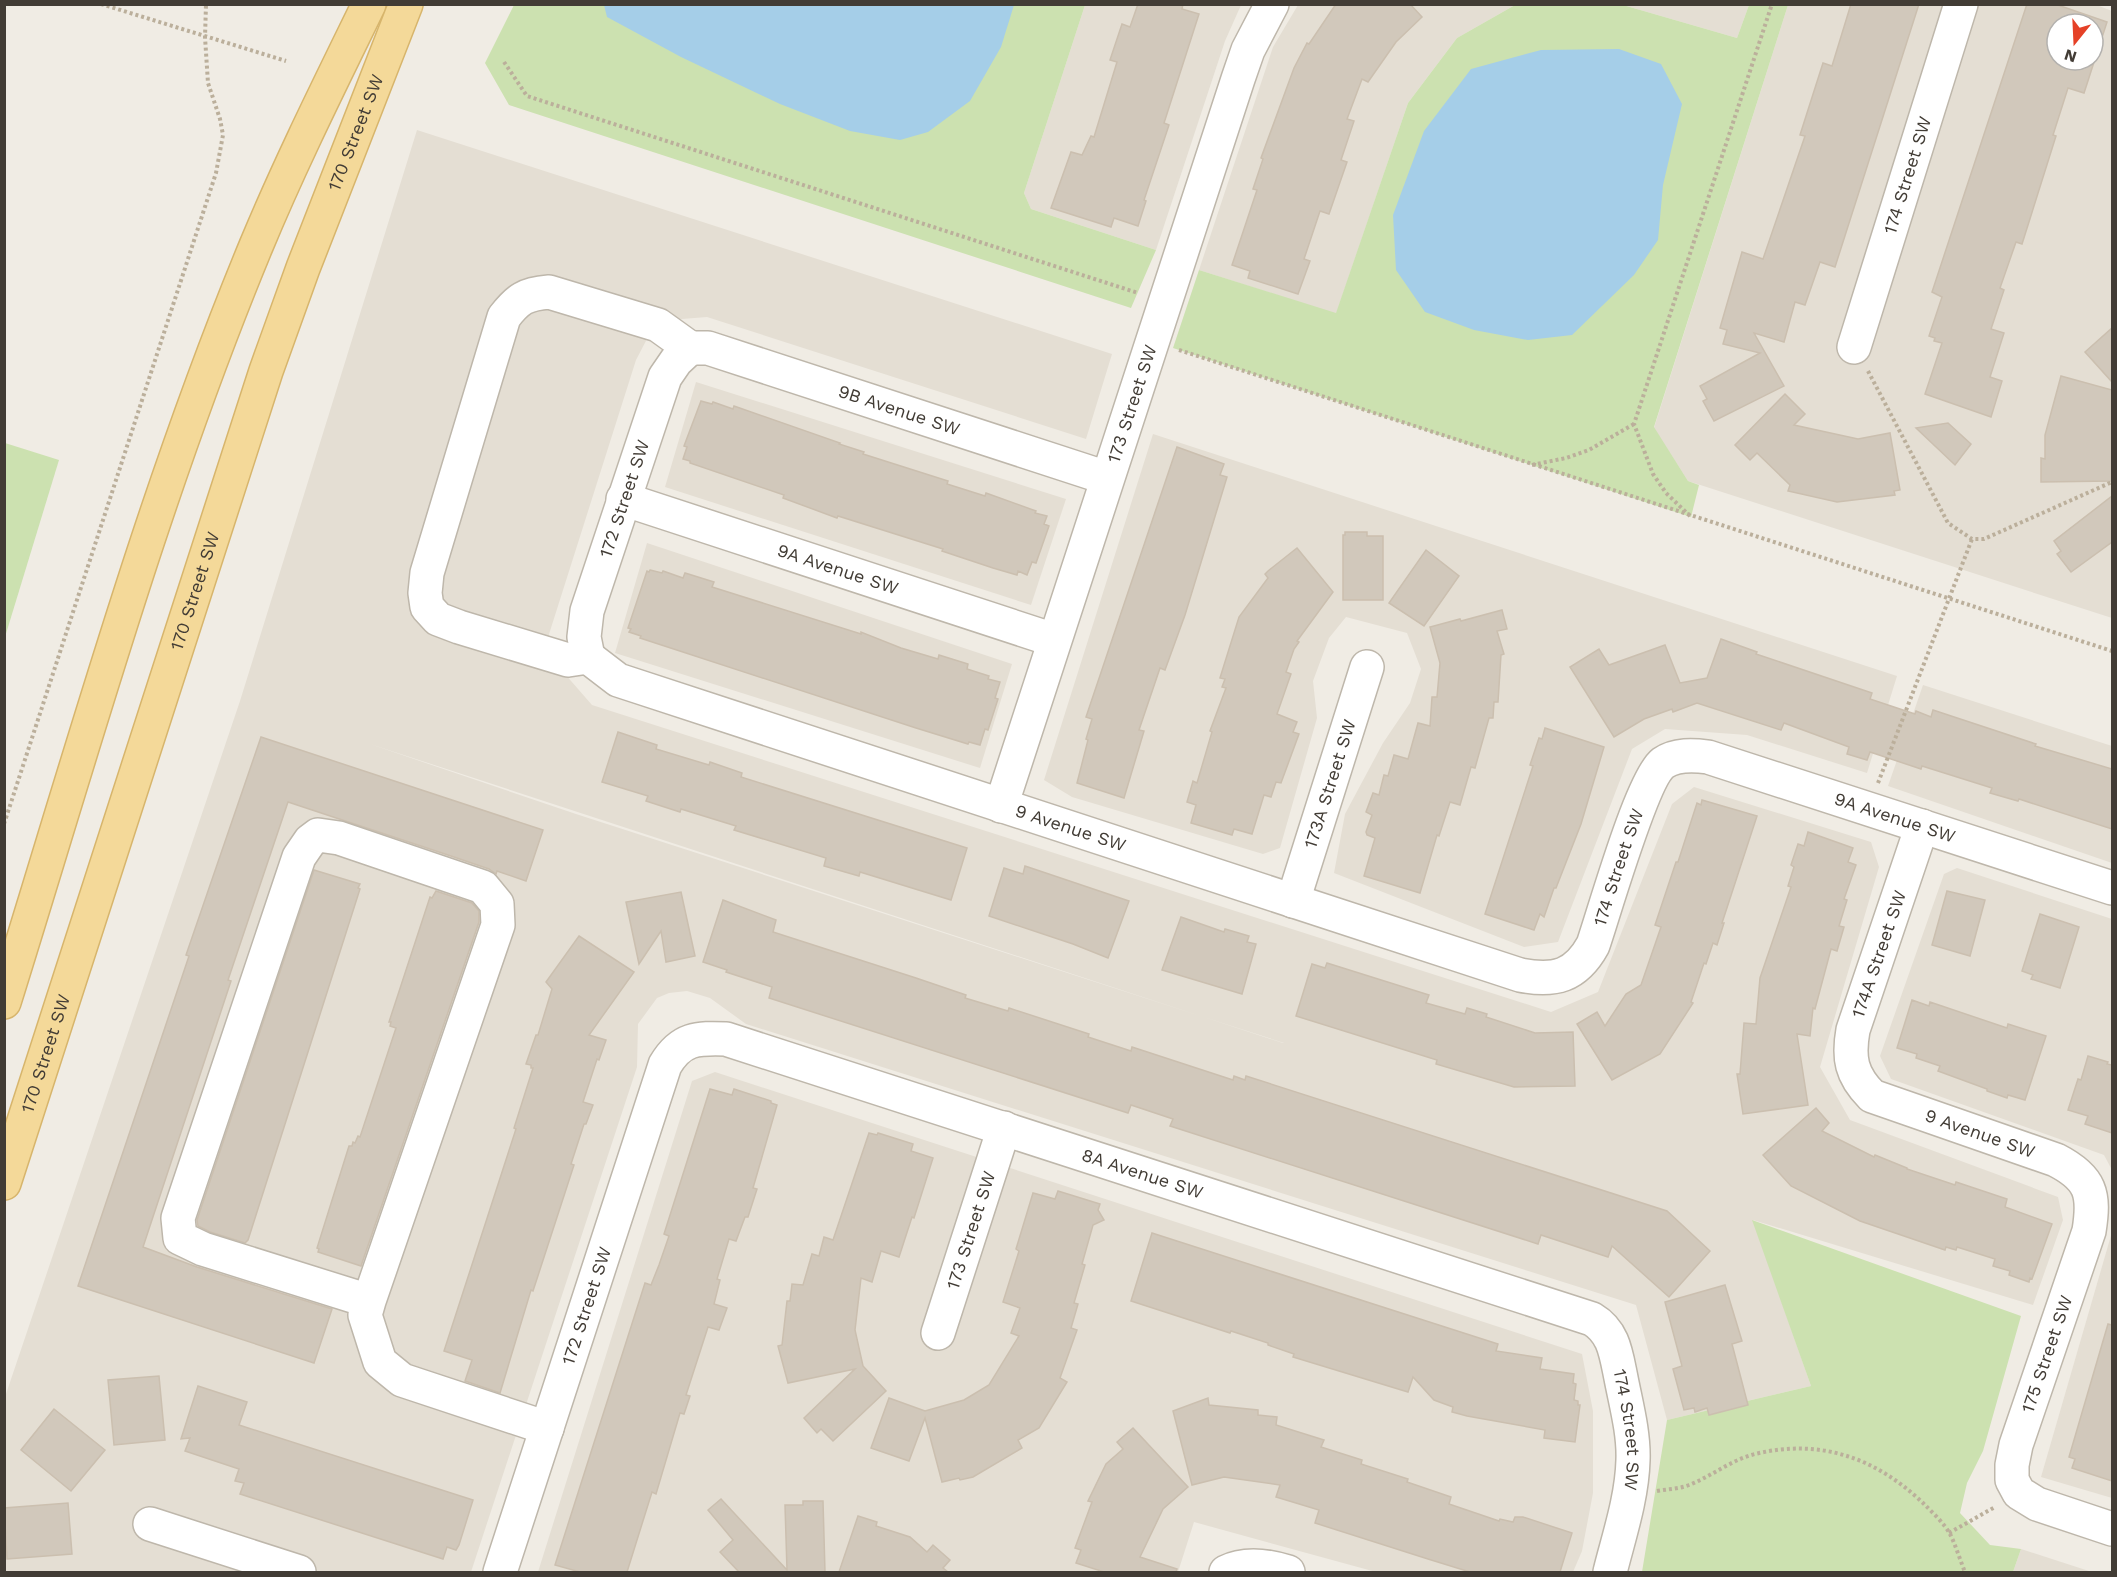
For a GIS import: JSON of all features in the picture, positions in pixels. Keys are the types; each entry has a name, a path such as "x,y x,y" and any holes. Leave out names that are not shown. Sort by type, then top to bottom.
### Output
{"main road":[{"path":"4,1002 144,552 200,390 260,238 310,124 369,4"},
{"name":"170 Street SW","path":"4,1183 266,371 303,268 406,4"}],"street":[{"name":"173 Street SW","path":"1002,806 1238,79 1248,50 1272,4"},
{"name":"174 Street SW","path":"1854,347 1961,4"},
{"path":"588,657 568,660 459,627 438,619 427,607 424,593 427,573 504,317 516,302 532,293 549,292 658,325 690,348"},
{"name":"9B Avenue SW","path":"690,348 708,348 1107,478"},
{"name":"172 Street SW","path":"588,657 584,637 587,611 623,499 665,377 676,361 690,348"},
{"name":"9A Avenue SW","path":"623,499 1054,640"},
{"name":"9 Avenue SW","path":"588,657 618,680 1002,806 1520,975 1535,978 1561,976"},
{"name":"173A Street SW","path":"1293,901 1367,667"},
{"name":"9A Avenue SW","path":"1676,758 1691,755 1708,757 2112,888"},
{"name":"174 Street SW","path":"1561,976 1576,968 1586,958 1593,945 1646,789 1662,764 1676,758"},
{"name":"174A Street SW","path":"1859,1083 1850,1050 1853,1030 1922,826"},
{"path":"369,1301 203,1249 180,1238 178,1218 299,857 310,841 318,835 339,837 483,887 497,904 498,925 369,1301 364,1315 380,1362 402,1380 547,1428"},
{"name":"8A Avenue SW","path":"683,1043 702,1038 726,1040 1004,1128 1580,1315 1601,1324"},
{"name":"172 Street SW","path":"500,1572 665,1065 672,1053 683,1043"},
{"name":"9 Avenue SW","path":"1859,1083 1872,1096 2056,1160 2074,1169 2083,1179 2090,1195"},
{"name":"173 Street SW","path":"938,1333 1004,1128"},
{"name":"175 Street SW","path":"2028,1499 2013,1480 2012,1465 2016,1445 2089,1231 2092,1215 2090,1195"},
{"name":"174 Street SW","path":"1601,1324 1611,1336 1630,1422 1633,1459 1629,1494 1610,1572"},
{"path":"2028,1499 2112,1529"},
{"path":"150,1524 299,1572"},
{"path":"1230,1571 1259,1566 1288,1572"}],"path":[{"path":"101,4 286,61"},
{"path":"4,824 216,172 223,135 208,83 205,37 206,4"},
{"path":"1691,517 1666,493 1653,474 1634,424 1772,4"},
{"path":"504,62 527,96 1144,295"},
{"path":"1854,347 1882,394 1948,523 1972,539 1984,539 2112,482"},
{"path":"1173,348 2112,651"},
{"path":"1532,465 1566,458 1589,450 1634,424"},
{"path":"1868,808 1972,539"},
{"path":"1629,1494 1650,1493 1688,1485 1731,1462 1755,1454 1790,1449 1817,1450 1849,1456 1895,1478 1928,1509 1950,1533 1965,1572"},
{"path":"1950,1533 2028,1499"}],"shaded area":[{"path":"2094,4 2112,11 2112,618 1688,481 1654,428 1788,5"},
{"path":"1085,5 1241,5 1225,41 1156,250 1031,209 1024,193"},
{"path":"1298,5 1515,5 1457,38 1408,103 1336,314 1199,270 1273,47"},
{"path":"1623,5 1749,5 1737,38"},
{"path":"417,130 1112,354 1086,439 707,317 682,319 648,337 636,360 544,650 592,705 1551,1012 1598,992 1672,804 1694,787 1871,842 1879,867 1820,1067 1850,1120 2058,1197 2063,1220 2033,1305 1753,1220 1811,1386 1667,1420 1636,1305 746,1024 710,998 687,991 669,993 657,998 638,1024 637,1067 471,1572 5,1572 5,1397 240,701","holes":["370,744 1203,1017 576,814"]},
{"path":"696,382 1066,499 1031,605 665,487"},
{"path":"1153,434 1897,676 1867,773 1747,735 1665,729 1632,749 1558,942 1524,947 1334,873 1345,814 1383,743 1410,703 1421,669 1407,633 1346,617 1329,638 1313,681 1317,718 1280,848 1263,854 1072,797 1044,780"},
{"path":"647,543 1012,664 980,768 615,653"},
{"path":"1923,685 2112,746 2112,863 1888,786"},
{"path":"1957,868 2112,919 2112,1170 2104,1155 1891,1079 1880,1056 1944,874"},
{"path":"715,1072 1582,1354 1593,1411 1593,1493 1582,1551 1573,1572 1376,1572 1194,1522 1178,1572 538,1572 692,1081"},
{"path":"2112,1232 2112,1498 2041,1477"},
{"path":"2021,1549 2092,1572 2013,1572"}],"green space":[{"path":"514,5 1085,5 1024,193 1031,209 1156,250 1131,308 509,105 485,63"},
{"path":"1515,5 1623,5 1737,38 1749,5 1788,5 1654,427 1688,481 1699,485 1691,517 1173,348 1199,270 1336,313 1408,103 1457,38"},
{"path":"4,443 59,460 5,637"},
{"path":"1752,1220 2021,1316 1983,1451 1967,1483 1960,1513 1990,1545 2021,1549 2013,1572 1642,1572 1667,1420 1811,1386"}],"water":[{"path":"604,4 1014,5 1001,47 970,101 928,132 900,140 850,131 780,104 681,57 607,17"},
{"path":"1619,49 1661,64 1682,104 1663,185 1658,240 1634,275 1572,335 1528,340 1474,330 1425,312 1396,270 1393,215 1424,131 1471,69 1541,50"}],"building":[{"path":"1138,4 1183,4 1182,9 1199,14 1164,123 1169,125 1144,200 1146,201 1138,226 1114,218 1111,227 1051,208 1071,152 1082,155 1091,136 1094,137 1117,62 1110,60 1122,24 1130,27"},
{"path":"1336,4 1410,4 1422,17 1396,42 1368,82 1362,79 1347,119 1354,121 1341,160 1347,162 1329,214 1320,211 1304,259 1310,261 1298,294 1248,278 1250,271 1232,265 1257,190 1253,189 1263,159 1261,158 1294,68 1307,43 1309,44"},
{"path":"1851,4 1919,4 1835,267 1820,262 1805,305 1795,302 1784,342 1754,333 1784,386 1714,421 1703,401 1707,399 1700,386 1760,353 1723,344 1727,330 1720,328 1742,252 1763,259 1805,136 1800,135 1823,63 1832,66"},
{"path":"2027,4 2055,4 2078,12 2045,12 2045,72 2091,72 2084,93 2068,88 2053,135 2056,136 2022,244 2016,242 2000,288 2004,290 1991,329 2004,333 1990,377 2002,381 1991,417 1925,394 1942,343 1934,341 1935,338 1929,336 1942,297 1932,292"},
{"path":"2112,328 2112,382 2085,352"},
{"path":"2061,376 2112,390 2112,481 2041,482 2041,458 2045,459 2045,435"},
{"path":"1785,394 1805,414 1794,425 1858,439 1890,433 1900,490 1894,491 1895,495 1837,502 1788,491 1790,485 1757,453 1750,460 1735,445"},
{"path":"701,401 712,404 713,402 733,409 734,406 840,443 864,452 863,454 948,481 947,484 985,496 986,493 1047,516 1044,524 1049,526 1036,563 1032,562 1027,575 1018,571 1017,575 942,551 943,549 838,516 837,518 783,498 784,495 690,463 683,459 687,447 684,446"},
{"path":"1948,423 1971,444 1955,465 1916,428"},
{"path":"1177,447 1224,464 1220,475 1227,477 1185,615 1165,670 1160,668 1139,730 1144,731 1124,798 1077,783 1092,719 1086,717"},
{"path":"2112,496 2112,542 2071,572 2057,554 2061,551 2054,541"},
{"path":"1345,532 1367,532 1367,536 1383,536 1383,600 1343,600 1343,535"},
{"path":"1297,548 1333,592 1297,641 1299,642 1294,649 1286,672 1291,674 1277,714 1297,722 1293,732 1299,734 1281,783 1276,782 1271,797 1264,795 1252,834 1234,829 1232,835 1191,823 1196,805 1187,802 1193,781 1197,783 1212,732 1210,731 1226,688 1222,687 1225,679 1220,678 1239,617 1268,578 1265,574"},
{"path":"1426,550 1459,576 1424,626 1389,603"},
{"path":"647,571 662,573 663,571 683,578 685,573 714,582 712,587 861,634 861,632 901,648 938,659 939,655 968,664 967,669 1000,682 995,698 998,699 988,730 985,729 980,745 969,742 968,744 640,638 641,636 629,632 631,629 628,628"},
{"path":"1502,610 1507,629 1497,631 1504,654 1501,655 1498,702 1494,702 1493,718 1489,718 1475,768 1471,767 1460,805 1450,802 1439,836 1437,835 1420,893 1364,876 1375,838 1367,835 1366,832 1372,815 1366,812 1373,793 1379,795 1384,775 1388,776 1394,755 1408,759 1418,723 1430,726 1432,697 1437,697 1440,663 1430,627"},
{"path":"1721,639 1757,652 1756,654 1872,693 1870,699 1915,714 1916,711 1931,717 1933,710 2036,744 2035,746 2112,769 2112,829 2019,799 2018,801 1990,793 1992,788 1922,766 1921,769 1870,752 1867,760 1847,754 1849,747 1784,723 1781,730 1697,703 1644,719 1614,737 1570,667 1599,649 1609,665 1665,645 1680,683 1707,678"},
{"path":"1545,728 1604,747 1581,824 1544,917 1540,914 1534,930 1485,914 1533,766 1530,765 1539,738 1542,739"},
{"path":"618,732 657,745 656,749 709,765 710,762 742,773 741,777 967,848 951,900 860,872 859,876 824,866 826,858 734,830 736,826 646,801 648,796 602,782"},
{"path":"261,737 543,830 526,881 497,871 496,874 489,869 288,802 228,980 231,981 143,1247 197,1267 332,1309 314,1363 78,1286 189,956 186,955"},
{"path":"1702,800 1757,816 1717,945 1713,943 1706,964 1704,963 1691,1002 1693,1003 1660,1054 1612,1080 1577,1024 1597,1012 1605,1026 1626,994 1641,985 1661,927 1655,925 1697,803 1701,805"},
{"path":"1808,832 1853,848 1848,862 1856,865 1844,899 1847,900 1839,926 1844,927 1837,951 1831,949 1815,1009 1813,1008 1810,1036 1797,1034 1808,1105 1743,1114 1737,1074 1740,1074 1744,1023 1756,1024 1760,978 1791,887 1788,886 1794,867 1791,865 1798,844 1804,846"},
{"path":"1025,866 1129,901 1108,958 989,916 1004,868 1023,874"},
{"path":"314,870 360,884 358,888 360,889 248,1240 245,1243 210,1232 198,1226 197,1220"},
{"path":"436,891 472,903 479,911 479,922 361,1266 318,1252 317,1248 349,1146 355,1143 358,1136 360,1137 396,1028 390,1026 391,1022 389,1022 430,897 432,898"},
{"path":"1947,891 1985,900 1970,956 1932,945"},
{"path":"681,892 695,956 666,962 661,931 639,964 626,902"},
{"path":"723,900 776,920 773,932 966,995 965,998 1008,1011 1009,1008 1089,1034 1088,1037 1131,1051 1132,1047 1233,1080 1234,1076 1245,1080 1246,1076 1667,1211 1710,1251 1669,1297 1612,1246 1608,1257 1541,1235 1538,1244 1170,1126 1173,1119 1131,1105 1128,1113 769,998 772,987 703,962"},
{"path":"2040,914 2079,927 2060,988 2031,979 2033,975 2022,971"},
{"path":"1181,917 1224,932 1225,929 1249,936 1247,942 1256,944 1242,994 1162,970"},
{"path":"579,936 634,972 589,1035 606,1040 599,1060 597,1059 583,1102 593,1105 571,1164 574,1165 533,1291 531,1290 500,1393 465,1381 472,1360 444,1351 516,1129 514,1128 533,1068 526,1064 536,1035 538,1035 552,989 546,982"},
{"path":"1327,963 1429,995 1426,1003 1465,1014 1467,1008 1487,1014 1486,1017 1535,1033 1573,1032 1575,1086 1514,1087 1436,1064 1437,1060 1296,1016 1312,964 1325,968"},
{"path":"1912,1000 1929,1006 1930,1002 2007,1028 2008,1024 2046,1036 2025,1100 2008,1095 2007,1098 1987,1091 1987,1089 1938,1071 1940,1066 1916,1058 1917,1054 1897,1048"},
{"path":"2088,1056 2112,1065 2112,1133 2085,1124 2088,1116 2068,1110"},
{"path":"710,1089 732,1095 734,1089 777,1105 753,1188 757,1189 748,1217 745,1217 736,1241 729,1239 717,1279 720,1280 714,1304 727,1308 719,1330 708,1327 686,1395 690,1396 684,1414 680,1413 656,1494 652,1492 627,1572 580,1572 555,1565 645,1283 651,1285 669,1236 664,1234"},
{"path":"1816,1108 1829,1123 1822,1131 1874,1157 1875,1155 1907,1169 1955,1185 1956,1182 2007,1199 2005,1207 2052,1224 2032,1279 2030,1278 2029,1282 2009,1275 2010,1271 1993,1266 1995,1259 1957,1247 1956,1250 1946,1247 1945,1250 1860,1221 1791,1186 1763,1155"},
{"path":"869,1133 877,1135 878,1133 913,1144 911,1151 933,1158 899,1257 881,1251 872,1282 861,1278 855,1330 863,1366 886,1391 833,1441 821,1429 817,1433 804,1418 855,1369 788,1383 778,1346 782,1345 787,1301 790,1301 792,1284 803,1285 812,1254 819,1256 824,1237 833,1240"},
{"path":"1058,1191 1100,1204 1098,1210 1104,1220 1093,1225 1082,1264 1085,1265 1074,1303 1078,1304 1071,1328 1077,1330 1060,1378 1067,1382 1039,1428 1018,1440 1022,1448 973,1477 960,1480 959,1478 942,1482 925,1418 909,1461 871,1448 889,1398 925,1411 964,1400 989,1385 1019,1336 1011,1333 1020,1308 1003,1302 1019,1251 1016,1249 1033,1193 1055,1199"},
{"path":"1152,1233 1498,1344 1496,1351 1542,1358 1540,1369 1574,1374 1573,1383 1576,1384 1574,1400 1580,1405 1575,1442 1544,1438 1545,1430 1452,1412 1453,1407 1434,1400 1413,1377 1408,1392 1293,1357 1294,1354 1268,1345 1268,1343 1131,1301"},
{"path":"1725,1285 1742,1341 1732,1344 1748,1405 1709,1415 1707,1408 1695,1412 1694,1408 1684,1410 1673,1369 1682,1366 1665,1302"},
{"path":"2108,1324 2112,1325 2112,1481 2072,1468 2075,1459 2069,1457"},
{"path":"159,1376 165,1440 114,1445 108,1380"},
{"path":"198,1386 247,1402 239,1425 473,1500 456,1550 447,1547 443,1559 240,1494 244,1483 235,1481 239,1469 185,1451 190,1438 181,1439"},
{"path":"1208,1398 1209,1405 1258,1410 1258,1415 1277,1417 1276,1425 1324,1440 1321,1447 1362,1460 1361,1464 1408,1479 1407,1482 1451,1497 1449,1504 1499,1521 1500,1519 1513,1522 1515,1517 1523,1517 1572,1533 1560,1572 1470,1572 1315,1523 1319,1510 1276,1497 1280,1485 1224,1477 1192,1485 1173,1411"},
{"path":"54,1409 105,1450 71,1491 21,1450"},
{"path":"1133,1428 1188,1487 1163,1509 1140,1557 1177,1569 1176,1572 1104,1572 1076,1563 1081,1550 1075,1548 1092,1502 1088,1501 1106,1464 1123,1449 1117,1442"},
{"path":"721,1499 787,1570 785,1505 803,1505 803,1501 823,1501 825,1572 739,1572 720,1552 733,1540 708,1510"},
{"path":"68,1503 72,1554 7,1559 4,1508"},
{"path":"858,1516 877,1522 876,1526 910,1537 927,1552 933,1545 950,1560 943,1568 948,1572 839,1572"}]}
